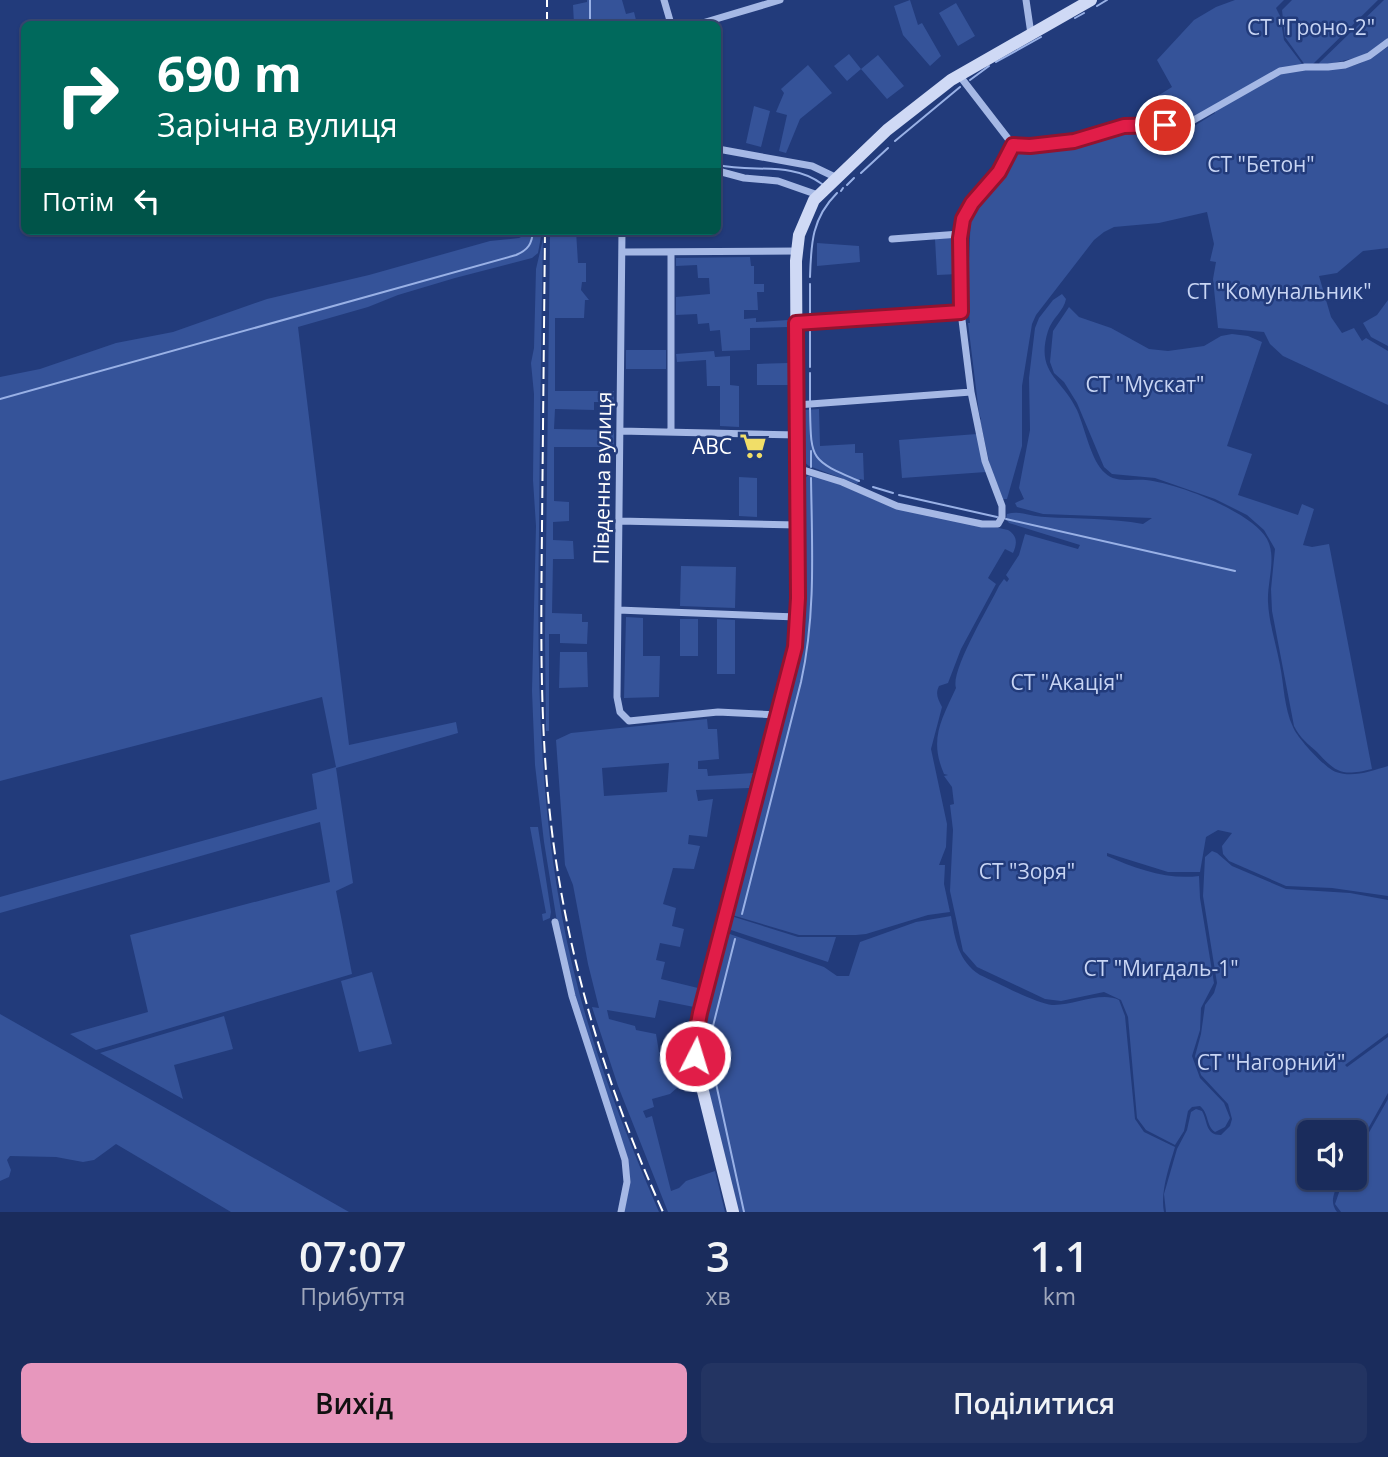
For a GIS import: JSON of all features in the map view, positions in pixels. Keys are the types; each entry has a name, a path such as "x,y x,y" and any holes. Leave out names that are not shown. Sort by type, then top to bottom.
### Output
{"main road":[{"path":"733,1212 698,1076 695,1046 700,1013 793,656 797,617 797,246 806,215 818,195 835,177 899,120 959,75 1091,0"}],"street":[{"path":"664,0 670,21"},
{"path":"709,21 780,0"},
{"path":"1026,0 1031,34"},
{"path":"959,75 1013,145 1030,146 1074,141 1117,127 1174,125 1192,121 1280,71 1345,65 1369,56 1388,42"},
{"path":"797,468 842,482 897,506 982,524 998,524 1003,513 1002,506 985,461 971,392 961,312 960,234 968,209 999,172 1013,145"},
{"path":"721,150 812,166 835,177"},
{"path":"721,172 744,178 778,181 818,195"},
{"path":"892,239 960,234"},
{"name":"Південна вулиця","path":"622,235 617,697 620,712 629,722 718,712 778,715"},
{"path":"622,252 783,251 797,246"},
{"path":"671,252 671,432"},
{"path":"796,323 961,312"},
{"path":"797,405 971,392"},
{"path":"620,431 797,435"},
{"path":"619,521 797,525"},
{"path":"618,610 797,617"},
{"path":"555,922 572,996 625,1160 627,1182 621,1212"}],"green space":[{"path":"622,0 626,14 634,12 636,21 574,21 573,5"},
{"path":"910,0 918,25 922,23 941,56 930,66 903,35 894,6"},
{"path":"1235,0 1284,0 1276,8 1284,40 1303,65 1276,73 1214,109 1190,119 1158,124 1114,125 1148,114 1143,105 1172,87 1157,60 1194,20"},
{"name":"СТ \"Гроно-2\"","path":"1292,0 1378,0 1313,64 1305,65 1285,37 1282,10"},
{"name":"СТ \"Гроно-2\"","path":"1384,0 1388,0 1388,39 1363,56 1321,66 1319,63"},
{"path":"956,3 975,36 958,46 939,13"},
{"path":"1388,47 1388,248 1363,251 1337,273 1319,276 1331,317 1342,333 1354,328 1362,341 1366,338 1388,351 1388,405 1283,356 1270,344 1264,332 1218,328 1213,279 1216,262 1210,261 1214,244 1207,212 1159,223 1114,227 1094,240 1036,315 1032,324 1022,386 1022,446 1007,499 1003,499 990,466 980,420 969,313 966,312 966,261 969,261 971,213 1015,153 1107,135 1107,132 1120,129 1169,128 1170,132 1188,130 1215,113 1214,110 1278,75 1288,71 1352,66"},
{"path":"849,54 861,69 847,81 834,66"},
{"path":"878,55 904,86 887,99 861,69"},
{"path":"808,65 832,93 800,119 786,153 779,151 787,115 776,112 784,93 781,89"},
{"path":"754,106 770,111 761,147 746,143"},
{"path":"541,235 538,253 532,258 455,278 298,327 349,745 456,722 458,733 336,768 353,883 336,891 352,974 96,1050 70,1034 148,1012 130,935 330,882 320,822 0,913 0,897 317,809 312,774 336,767 322,697 0,781 0,377 40,369 116,343 173,332 267,299 369,275 490,241"},
{"path":"550,235 576,235 578,263 586,263 586,282 582,282 581,290 589,300 585,300 584,318 555,318 555,391 614,391 614,402 594,402 594,410 555,409 554,429 614,430 614,447 554,447 554,501 569,502 569,521 553,522 553,540 573,541 574,559 553,559 552,613 582,614 582,622 588,622 587,644 560,643 560,634 549,634 549,731 546,731"},
{"path":"957,237 958,274 937,275 935,239"},
{"path":"543,239 539,641 546,804 561,913 590,1030 622,1122 659,1212 624,1212 630,1182 628,1160 574,997 557,922 544,842 535,765 532,691 536,526 531,363 534,348 536,269"},
{"path":"817,243 859,246 860,262 817,266"},
{"path":"750,257 751,266 754,266 754,284 764,284 764,292 757,292 758,310 744,310 744,319 756,318 756,322 788,320 788,327 750,328 750,350 722,351 720,330 710,331 709,323 698,324 697,314 676,315 676,297 710,294 709,278 698,278 697,265 676,266 676,258"},
{"path":"1062,294 1066,299 1048,331 1045,357 1052,374 1077,410 1100,468 1114,478 1159,482 1194,493 1230,509 1259,529 1270,546 1268,594 1271,626 1286,704 1296,732 1319,759 1336,772 1355,774 1388,766 1388,896 1332,888 1286,886 1229,861 1223,854 1222,846 1232,833 1218,830 1206,837 1200,872 1168,872 1107,853 1107,856 1118,861 1152,872 1199,876 1214,983 1201,1008 1200,1030 1192,1056 1200,1078 1224,1103 1230,1118 1225,1127 1215,1132 1203,1109 1200,1106 1192,1107 1188,1111 1184,1131 1175,1145 1146,1130 1137,1118 1128,1017 1121,1000 1104,992 1061,1001 1045,999 977,967 963,951 950,891 953,830 950,805 954,804 952,787 944,776 948,775 944,774 940,762 937,740 942,720 956,688 959,668 999,586 1004,579 1007,582 1009,579 1006,575 1019,555 1025,534 1078,549 1080,545 1009,523 1007,514 1143,524 1152,518 1043,514 1017,507 1015,503 1024,499 1019,488 1030,430 1029,378 1035,328 1053,300"},
{"path":"1388,300 1388,346 1371,337 1363,323 1377,315"},
{"name":"СТ \"Мускат\"","path":"1069,307 1079,317 1111,328 1149,349 1168,351 1204,346 1221,336 1232,334 1248,336 1262,342 1227,446 1252,454 1238,495 1298,515 1302,504 1314,509 1303,545 1312,547 1329,544 1372,769 1347,772 1336,769 1304,740 1294,726 1272,611 1275,549 1264,530 1247,515 1215,499 1155,478 1112,474 1104,467 1077,403 1064,382 1054,373 1050,362 1053,331"},
{"path":"626,350 666,350 666,369 626,369"},
{"path":"714,351 715,357 730,356 730,385 739,386 739,427 720,426 720,386 707,386 706,360 677,362 676,354"},
{"path":"788,363 788,385 757,385 757,364"},
{"path":"819,409 820,446 855,444 855,453 863,453 864,480 860,479 857,484 804,462 803,413 804,410"},
{"path":"977,434 986,472 902,478 899,440"},
{"path":"809,475 829,480 880,502 1008,530 1016,540 1013,553 1005,549 988,578 996,584 961,649 948,683 939,686 937,692 942,707 931,749 947,824 946,847 939,865 945,865 944,884 950,912 928,915 866,934 799,935 732,915 797,657 803,479"},
{"path":"739,477 757,478 757,517 739,516"},
{"path":"681,566 736,567 735,608 680,606"},
{"path":"626,617 643,618 643,656 660,656 659,697 624,698"},
{"path":"680,619 698,619 698,656 680,656"},
{"path":"717,619 735,620 735,674 717,674"},
{"path":"560,652 587,652 588,687 559,688"},
{"path":"707,719 708,729 717,729 719,759 698,761 698,769 707,769 708,776 753,773 749,788 696,790 698,801 713,799 707,837 689,835 688,844 700,846 694,869 673,868 663,904 676,908 672,926 684,929 680,947 660,943 656,960 665,962 661,979 698,988 694,1007 659,1000 655,1018 607,1010 609,1019 635,1026 636,1030 656,1034 659,1052 682,1049 687,1079 670,1094 652,1099 654,1107 643,1111 646,1118 652,1116 671,1191 686,1181 715,1171 725,1212 668,1212 618,1086 592,1007 599,1008 573,885 565,865 556,740 571,733","holes":["669,763 667,792 604,796 602,768"]},
{"path":"530,827 538,827 551,912 550,918 543,921 542,914 546,913"},
{"name":"СТ \"Нагорний\"","path":"1212,851 1232,866 1286,889 1350,893 1388,900 1388,1033 1345,1065 1347,1067 1388,1037 1388,1093 1367,1131 1367,1120 1297,1120 1297,1190 1335,1190 1333,1203 1337,1212 1166,1212 1164,1194 1191,1112 1196,1109 1202,1111 1212,1133 1221,1135 1230,1126 1232,1119 1228,1104 1201,1075 1195,1056 1205,1005 1214,993 1217,983 1203,896 1205,857"},
{"path":"731,916 798,937 836,937 828,962 728,929"},
{"path":"951,916 962,956 980,975 1045,1004 1060,1005 1103,997 1119,1000 1125,1016 1135,1119 1144,1132 1175,1147 1164,1188 1164,1212 738,1212 700,1055 703,1025 727,933 824,967 837,976 849,976 860,942 916,922"},
{"path":"372,972 392,1044 359,1052 341,981"},
{"path":"0,1014 349,1212 231,1212 116,1144 94,1160 83,1162 56,1157 10,1156 7,1160 11,1170 9,1177 0,1181"},
{"path":"224,1016 233,1049 174,1065 183,1099 100,1053"},
{"path":"1388,1099 1388,1212 1341,1212 1335,1204 1340,1190 1367,1190 1367,1136"}],"waterway":[{"path":"590,0 590,21"},
{"path":"1097,6 1107,0"},
{"path":"1075,18 1084,13"},
{"path":"996,62 1041,37"},
{"path":"970,80 989,66"},
{"path":"895,141 960,87"},
{"path":"861,173 888,148"},
{"path":"721,165 798,172 822,184"},
{"path":"847,185 854,178"},
{"path":"810,277 814,232 822,212 837,193"},
{"path":"0,399 516,255 529,246 533,235"},
{"path":"810,284 810,318"},
{"path":"810,327 810,367"},
{"path":"810,373 810,401"},
{"path":"810,408 811,438 816,456 831,468 859,481"},
{"path":"811,451 811,467"},
{"path":"742,914 806,657 812,580 811,478"},
{"path":"873,487 893,493"},
{"path":"899,495 997,517"},
{"path":"1006,519 1235,571"},
{"path":"735,939 713,1026 710,1056 744,1212"}],"railway":[{"path":"547,0 547,21"},
{"path":"545,235 541,650 550,813 563,900 583,992 611,1081 663,1212"}],"place":[{"name":"ABC","path":"753,446"}],"route":[{"path":"695,1056 700,1013 795,647 798,598 796,323 961,312 960,231 963,219 972,203 1002,168 1013,145 1030,146 1074,141 1124,126 1165,125"}],"park label":[{"name":"СТ \"Бетон\"","path":"1261,164"},
{"name":"СТ \"Комунальник\"","path":"1279,291"},
{"name":"СТ \"Акація\"","path":"1067,682"},
{"name":"СТ \"Зоря\"","path":"1027,871"},
{"name":"СТ \"Мигдаль-1\"","path":"1161,968"}]}
